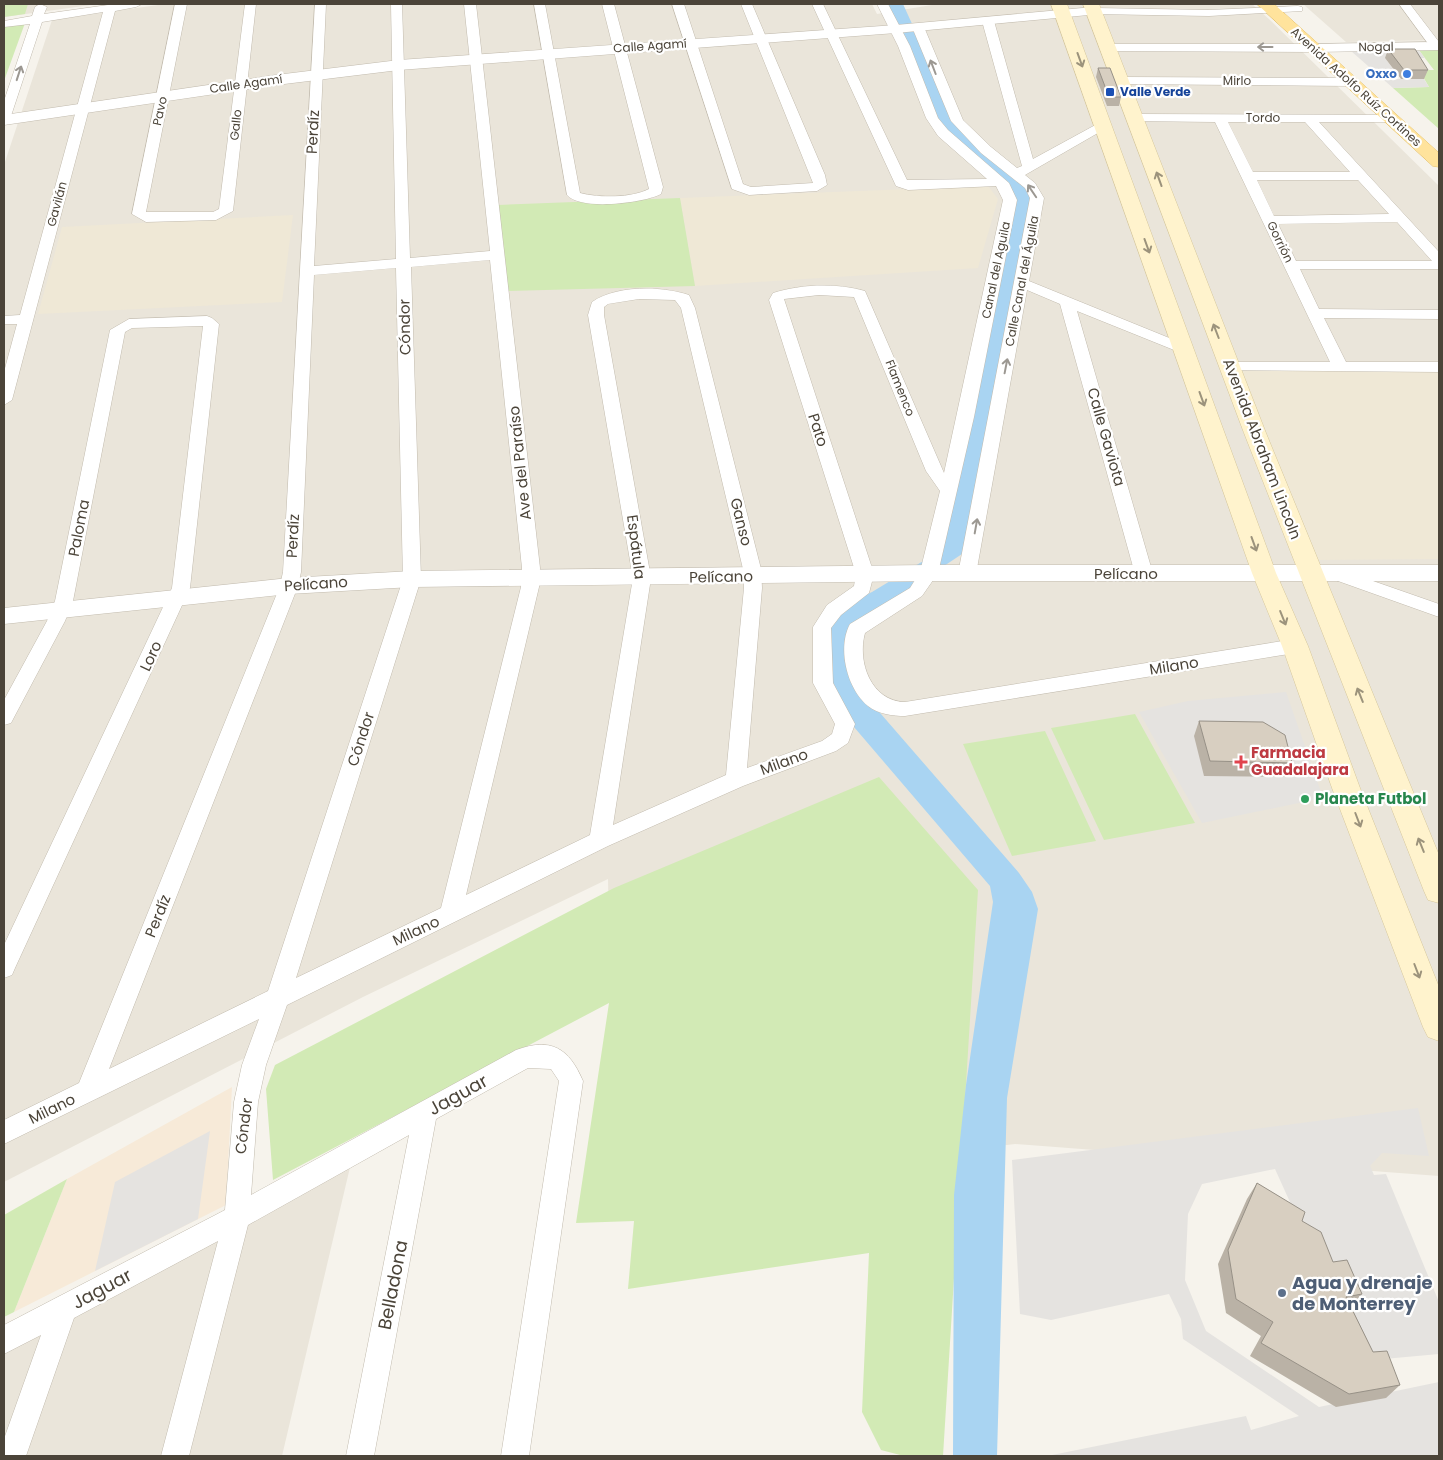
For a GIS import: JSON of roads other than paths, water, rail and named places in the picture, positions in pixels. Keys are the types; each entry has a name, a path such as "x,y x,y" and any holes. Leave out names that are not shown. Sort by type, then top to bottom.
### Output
{"main road":[{"name":"Avenida Adolfo Ruíz Cortines","path":"1269,7 1437,159"},
{"name":"Avenida Adolfo Ruíz Cortines","path":"1295,7 1312,22"},
{"name":"Avenida Abraham Lincoln","path":"1092,8 1122,81 1230,367 1320,572 1439,891"},
{"path":"1061,9 1264,573 1295,646 1346,788 1439,1027"},
{"name":"Avenida Adolfo Ruíz Cortines","path":"1326,35 1361,66"}],"street":[{"path":"4,120 42,4"},
{"path":"4,24 136,4"},
{"name":"Pavo","path":"142,218 139,214 181,4"},
{"name":"Gallo","path":"142,218 208,217 223,214 228,207 240,85 251,4"},
{"name":"Perdíz","path":"88,1091 289,586 292,572 320,4"},
{"name":"Cóndor","path":"175,1456 237,1217 246,1102 254,1065 278,997 412,579 396,4"},
{"name":"Ave del Paraíso","path":"450,915 494,740 531,578 470,4"},
{"path":"539,4 574,195 586,199 639,197 653,194 656,187 608,4"},
{"path":"678,4 735,179 740,189 749,191 817,187 820,185 818,175 748,4"},
{"path":"817,4 903,184 908,186 1000,182"},
{"name":"Canal del Aguila","path":"882,4 907,28 929,111 937,126 1000,182 1008,193 1009,207 949,492 929,573"},
{"path":"1404,4 1437,46"},
{"name":"Calle Agamí","path":"4,120 316,74 477,58 907,28 988,21 1061,9 1295,7"},
{"name":"Gavilán","path":"4,400 110,8"},
{"path":"988,21 1023,171 1104,126"},
{"name":"Calle Canal del Águila","path":"907,28 956,122 986,150 1023,171 1037,198 968,574"},
{"name":"Nogal","path":"1313,48 1437,46"},
{"path":"1109,48 1313,48"},
{"name":"Mirlo","path":"1122,81 1351,82"},
{"name":"Tordo","path":"1136,118 1391,118"},
{"name":"Gorrión","path":"1220,118 1340,367"},
{"path":"1308,118 1439,260"},
{"path":"1248,176 1361,176"},
{"path":"1269,220 1400,218"},
{"path":"306,272 498,255"},
{"path":"1290,264 1439,265"},
{"path":"1022,283 1184,349"},
{"name":"Flamenco","path":"848,291 860,294 863,298 934,470 949,492"},
{"name":"Pato","path":"848,291 788,293 778,296 776,300 865,574"},
{"name":"Ganso","path":"615,297 656,294 678,295 684,298 688,308 753,577 736,780"},
{"name":"Espátula","path":"600,840 642,578 596,310 599,303 615,297"},
{"name":"Calle Gaviota","path":"1067,301 1144,574"},
{"path":"1314,314 1439,314"},
{"path":"4,320 26,318"},
{"name":"Paloma","path":"4,718 61,610 118,330 122,327 207,320"},
{"name":"Loro","path":"4,968 178,596 182,576 211,324 207,320"},
{"path":"1230,367 1439,367"},
{"path":"1320,572 1439,611"},
{"name":"Pelícano","path":"4,616 178,596 289,586 412,579 753,577 929,573 1439,573"},
{"name":"Milano","path":"929,573 916,592 865,623 854,636 858,671 867,691 872,698 893,708 905,709 1295,646"},
{"name":"Milano","path":"4,1132 600,840 736,780 834,743 844,734 845,724 822,683 822,627 834,610 863,589 865,574"},
{"name":"Jaguar","path":"4,1340 237,1217 524,1058 542,1056 557,1058 566,1067 571,1081 515,1456"},
{"name":"Belladona","path":"360,1456 425,1114"},
{"path":"12,1456 63,1310"}],"water":[{"path":"884,4 903,4 954,116 1036,193 962,554 854,626 853,679 1019,873 1032,892 1038,909 1007,1098 997,1456 953,1456 954,1195 966,1085 993,902 990,886 854,727 824,688 825,620 834,610 872,592 943,549 1008,193 943,133 895,20"}],"place":[{"name":"Oxxo","path":"1407,74"},
{"name":"Valle Verde","path":"1110,92"},
{"name":"Farmacia Guadalajara","path":"1241,762"},
{"name":"Planeta Futbol","path":"1305,799"},
{"name":"Agua y drenaje de Monterrey","path":"1282,1293"}]}
